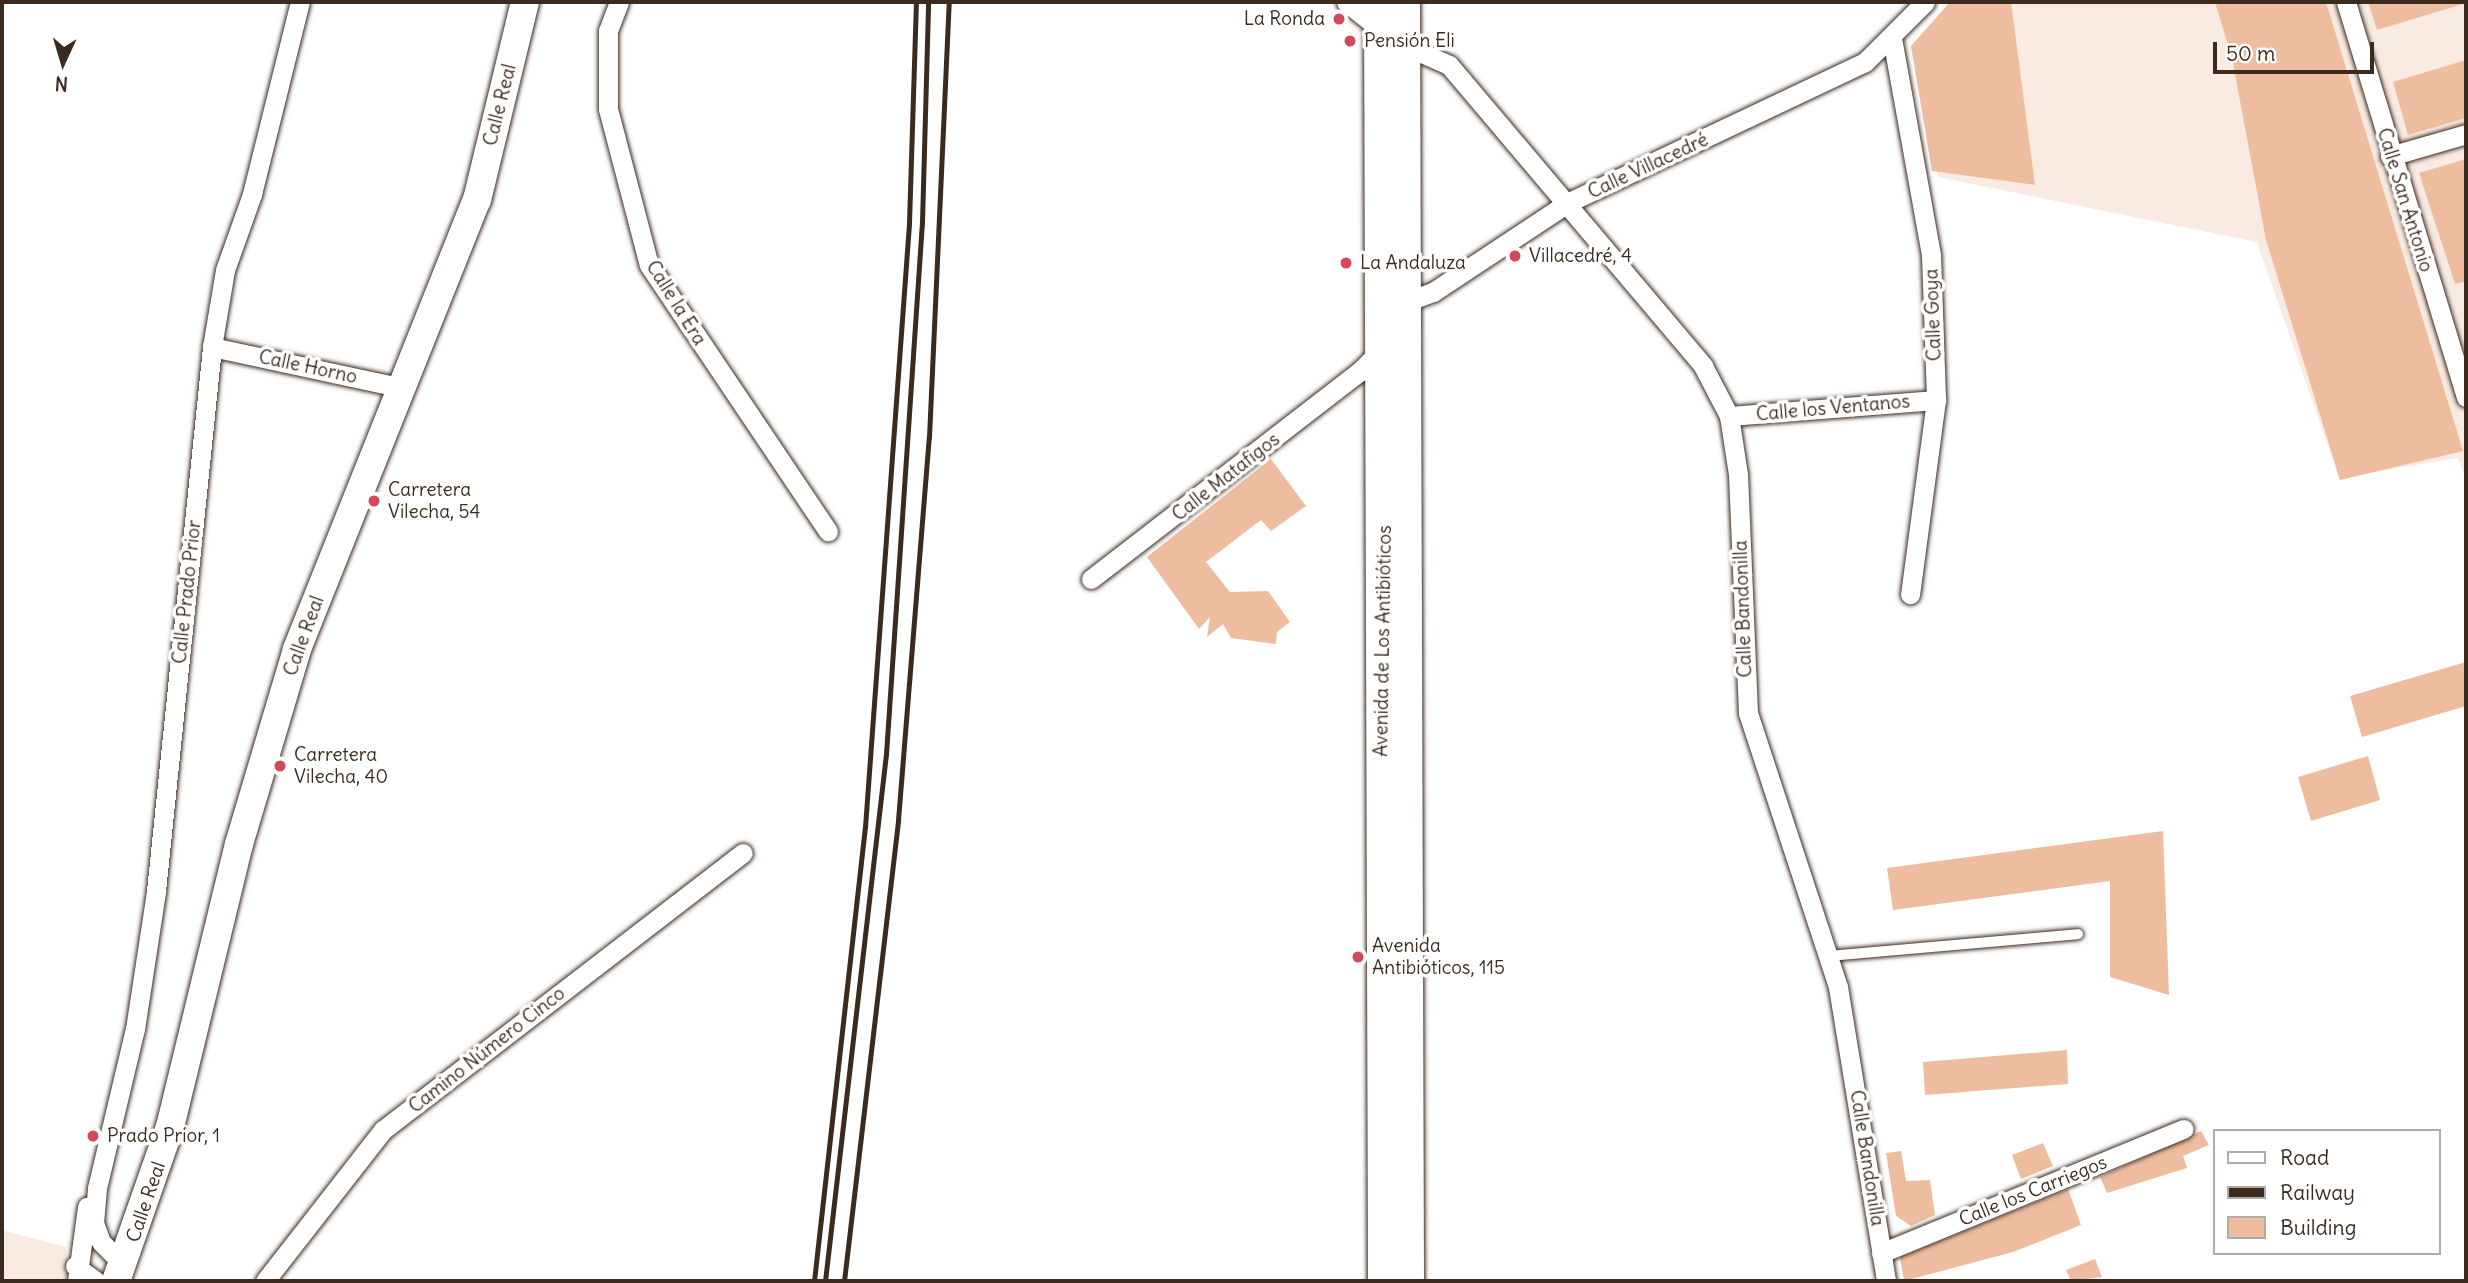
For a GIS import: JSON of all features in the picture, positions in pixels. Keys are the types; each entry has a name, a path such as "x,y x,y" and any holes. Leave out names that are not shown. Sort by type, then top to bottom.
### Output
{"main road":[{"name":"Avenida de Los Antibióticos","path":"1404,2 1408,301 1408,1281"},
{"path":"1380,15 1406,46 1380,77"},
{"name":"Avenida de Los Antibióticos","path":"1380,15 1383,348 1371,382 1381,691 1384,1281"},
{"path":"1380,136 1393,182 1394,287 1408,301 1383,348"},
{"path":"1406,913 1395,863 1394,710 1381,691 1397,671 1407,635"},
{"path":"1383,1079 1394,1133 1397,1281"}],"street":[{"name":"Calle Prado Prior","path":"121,1268 113,1254 100,1242 94,1223 97,1188 135,1029 156,891 212,347 225,270 252,194 300,2"},
{"name":"Calle Real","path":"121,1268 170,1127 239,844 289,675 477,200 525,2"},
{"name":"Calle la Era","path":"619,2 608,31 608,109 649,265 828,531"},
{"path":"1346,2 1380,15"},
{"path":"1892,38 1925,2"},
{"name":"Calle San Antonio","path":"2346,2 2390,156 2466,397"},
{"name":"Calle Villacedré","path":"1408,301 1433,292 1569,202 1831,81 1892,38"},
{"name":"Calle Goya","path":"1892,38 1931,255 1936,400 1910,594"},
{"name":"Calle Bandonilla","path":"1406,46 1450,65 1569,202 1703,366 1730,416 1738,474 1748,713 1828,956 1844,1014 1885,1281"},
{"path":"2390,156 2466,134"},
{"name":"Calle Horno","path":"212,347 403,387"},
{"name":"Calle Matafigos","path":"1091,579 1371,382"},
{"name":"Calle los Ventanos","path":"1730,416 1936,400"},
{"name":"Camino Número Cinco","path":"264,1281 383,1130 743,853"},
{"name":"Calle los Carriegos","path":"1881,1254 2184,1129"},
{"name":"Calle Prado Prior","path":"76,1274 88,1203 97,1188"},
{"path":"76,1274 96,1281"}],"lane":[{"path":"1828,956 2078,934"}],"shaded area":[{"path":"1950,2 2466,2 2466,480 2458,458 2339,478 2257,242 1938,177 1911,47"},
{"path":"2,1230 66,1247 68,1281 2,1281"}],"building":[{"path":"1950,2 2011,2 2035,185 1932,171 1911,46"},
{"path":"2215,2 2326,2 2463,451 2340,480 2266,240 2232,58"},
{"path":"2368,2 2466,2 2466,3 2377,30"},
{"path":"2466,60 2466,118 2408,135 2393,82"},
{"path":"2466,159 2466,281 2455,284 2419,173"},
{"path":"1271,459 1306,506 1271,531 1261,520 1206,562 1230,592 1268,591 1290,622 1277,632 1276,644 1231,638 1223,624 1207,637 1210,617 1199,629 1147,557"},
{"path":"2466,662 2466,706 2362,737 2350,696"},
{"path":"2368,756 2380,800 2311,821 2298,777"},
{"path":"2163,831 2169,995 2110,977 2110,881 1893,910 1887,868"},
{"path":"2067,1050 2068,1084 1925,1095 1923,1062"},
{"path":"2201,1131 2209,1145 2183,1156 2187,1168 2107,1193 2100,1177"},
{"path":"2043,1143 2053,1166 2021,1179 2012,1155"},
{"path":"1901,1151 1906,1181 1930,1180 1935,1215 1911,1226 1896,1216 1886,1153"},
{"path":"2068,1189 2081,1225 2013,1252 1904,1281 1900,1257"},
{"path":"2095,1259 2102,1277 2071,1281 2066,1270"}],"railway":[{"path":"814,1281 865,827 909,223 916,2"},
{"path":"825,1281 886,754 922,222 928,2"},
{"path":"844,1281 898,820 929,437 949,2"}],"place":[{"name":"La Ronda","path":"1339,19"},
{"name":"Pensión Eli","path":"1350,41"},
{"name":"Villacedré, 4","path":"1515,256"},
{"name":"La Andaluza","path":"1346,263"},
{"name":"Carretera Vilecha, 54","path":"374,501"},
{"name":"Carretera Vilecha, 40","path":"280,766"},
{"name":"Avenida Antibióticos, 115","path":"1358,957"},
{"name":"Prado Prior, 1","path":"93,1136"}]}
